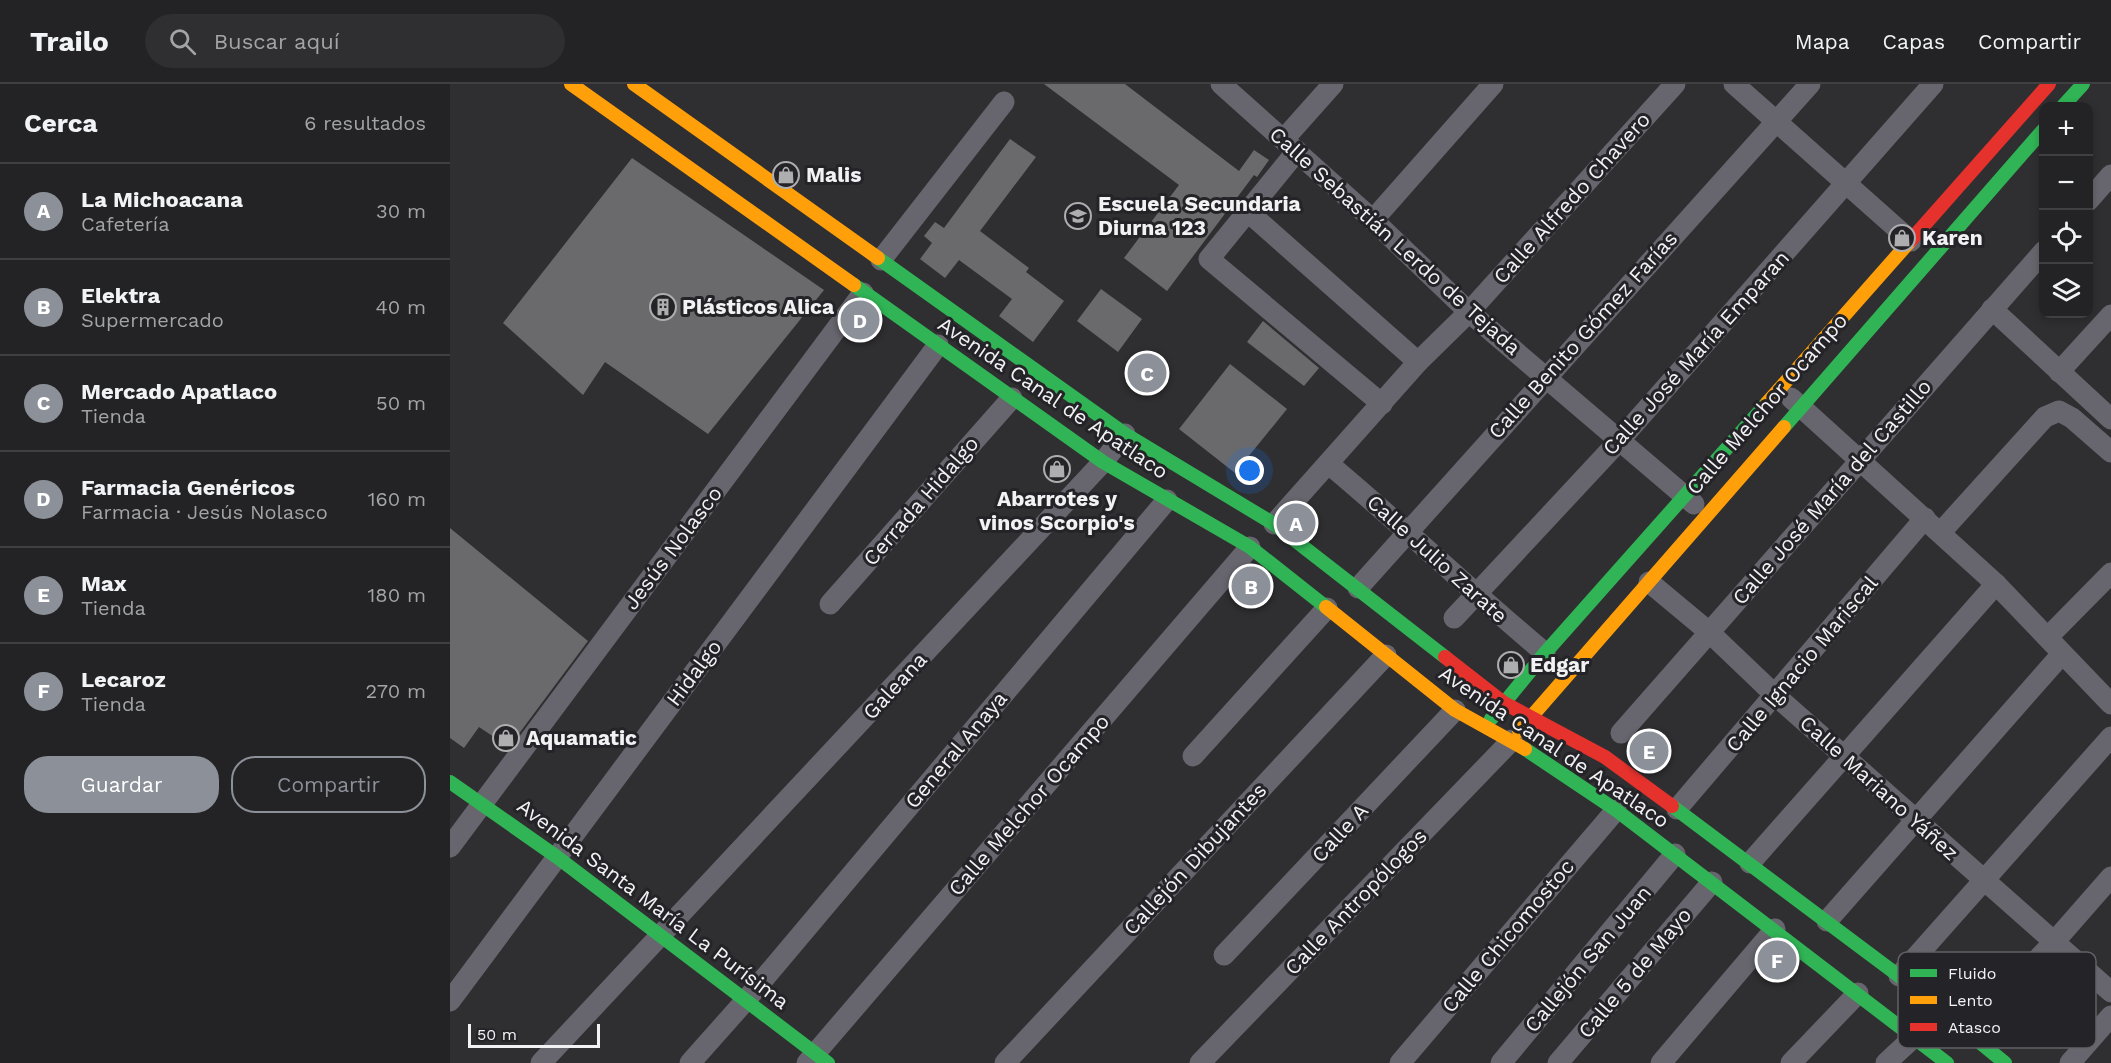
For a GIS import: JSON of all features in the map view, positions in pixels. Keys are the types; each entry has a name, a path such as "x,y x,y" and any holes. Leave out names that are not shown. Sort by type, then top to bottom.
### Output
{"street":[{"name":"Avenida Canal de Apatlaco","path":"571,84 1103,462 1250,547 1455,710 1512,740 1616,810 1898,1023"},
{"name":"Avenida Canal de Apatlaco","path":"634,84 1125,434 1274,524 1504,703 1605,757 1898,975"},
{"name":"Calle Sebastián Lerdo de Tejada","path":"1221,84 1373,220 1469,312 1618,442 1706,514"},
{"path":"1333,84 1247,211 1209,260 1382,404"},
{"path":"1373,220 1493,84"},
{"name":"Calle Alfredo Chavero","path":"1274,524 1330,465 1418,362 1469,312 1675,84"},
{"path":"1734,84 1911,241"},
{"name":"Calle Benito Gómez Farías","path":"1358,588 1544,377 1778,122 1810,84"},
{"name":"Calle José María Emparan","path":"1454,618 1618,442 1933,84"},
{"name":"Calle Melchor Ocampo","path":"1486,726 1545,653 2049,84"},
{"path":"2067,102 2083,84"},
{"path":"881,260 1004,102"},
{"name":"Calle Melchor Ocampo","path":"1512,740 1706,514 2039,134"},
{"path":"2093,195 2111,175"},
{"path":"1247,211 1418,362"},
{"name":"Calle José María del Castillo","path":"1621,733 2039,256"},
{"name":"Jesús Nolasco","path":"450,847 863,293"},
{"path":"1992,309 2111,419"},
{"path":"2059,372 2111,315"},
{"name":"Hidalgo","path":"450,1000 938,345"},
{"path":"1780,388 1861,459 1996,585 2048,637 2061,655 2111,704"},
{"name":"Cerrada Hidalgo","path":"830,604 1012,398"},
{"name":"Calle Ignacio Mariscal","path":"1677,809 1776,696 1933,525 2045,417 2059,411 2072,418 2111,452"},
{"name":"Galeana","path":"541,1063 1103,462 1125,434"},
{"name":"Calle Julio Zarate","path":"1330,465 1408,531 1475,595 1545,653"},
{"name":"General Anaya","path":"690,1063 746,1000 1167,500"},
{"name":"Calle Melchor Ocampo","path":"817,1060 1250,547"},
{"path":"2048,637 2111,573"},
{"name":"Calle Mariano Yáñez","path":"1649,582 1709,633 1915,820 2067,952"},
{"path":"1749,863 1996,585"},
{"path":"1193,756 1327,608"},
{"path":"1827,921 2061,655"},
{"name":"Callejón Dibujantes","path":"1005,1063 1386,656"},
{"name":"Calle A","path":"1224,955 1455,710"},
{"path":"1921,952 2111,737"},
{"name":"Calle Antropólogos","path":"1200,1063 1512,740"},
{"name":"Avenida Santa María La Purísima","path":"450,782 558,857 746,1000 817,1060"},
{"name":"Calle Chicomostoc","path":"1400,1063 1616,810"},
{"name":"Callejón San Juan","path":"1501,1063 1675,854"},
{"path":"2044,952 2111,877"},
{"name":"Calle 5 de Mayo","path":"1558,1063 1712,882"},
{"path":"1661,1063 1775,929"},
{"name":"Calle Mariano Yáñez","path":"2096,978 2111,992"},
{"path":"1791,1063 1858,993"},
{"path":"2096,1033 2111,1016"},
{"path":"1886,1063 1902,1048"},
{"name":"Avenida Canal de Apatlaco","path":"1929,1048 1947,1063"},
{"name":"Avenida Canal de Apatlaco","path":"1987,1048 2005,1063"},
{"path":"2070,1063 2083,1048"}],"building":[{"path":"1044,84 1125,84 1239,171 1254,150 1269,160 1257,177 1254,175 1167,291 1124,258 1179,185"},
{"path":"1010,139 1036,157 980,231 1029,268 1026,272 1064,301 1033,342 999,316 1012,299 959,260 945,278 920,259 932,243 924,236 935,222 944,228"},
{"name":"Plásticos Alica","path":"632,158 824,290 708,434 605,362 583,395 503,323"},
{"path":"1101,289 1142,319 1118,352 1077,321"},
{"path":"1263,321 1319,368 1304,386 1247,342"},
{"path":"1230,364 1287,409 1235,473 1179,429"},
{"path":"450,528 588,641 509,747 479,727 464,748 450,738"}],"traffic: fast":[{"path":"2067,102 2083,84"},
{"path":"1784,427 2039,135"},
{"path":"878,258 1125,434 1274,524 1445,657"},
{"path":"854,285 1103,462 1250,547 1326,607"},
{"path":"1491,719 1545,653 1767,403"},
{"path":"1525,749 1616,810 1898,1026"},
{"path":"450,782 557,857 828,1063"},
{"path":"1672,806 1898,975"},
{"path":"1927,1048 1947,1063"},
{"path":"1987,1048 2005,1063"}],"traffic: slow":[{"path":"571,84 854,285"},
{"path":"634,84 878,258"},
{"path":"1767,403 1911,240"},
{"path":"1519,731 1784,427"},
{"path":"1326,607 1455,710 1525,749"}],"traffic: jam":[{"path":"1911,240 2049,84"},
{"path":"1445,657 1504,703 1605,757 1672,806"}],"place":[{"name":"Malis","path":"786,175"},
{"name":"Escuela Secundaria Diurna 123","path":"1078,216"},
{"name":"Karen","path":"1902,238"},
{"name":"Plásticos Alica","path":"663,307"},
{"name":"Farmacia Genéricos","path":"860,320"},
{"name":"Mercado Apatlaco","path":"1147,373"},
{"name":"Abarrotes y vinos Scorpio's","path":"1057,469"},
{"name":"La Michoacana","path":"1296,523"},
{"name":"Elektra","path":"1251,586"},
{"name":"Edgar","path":"1511,665"},
{"name":"Aquamatic","path":"506,738"},
{"name":"Max","path":"1649,751"},
{"name":"Lecaroz","path":"1777,960"}]}
